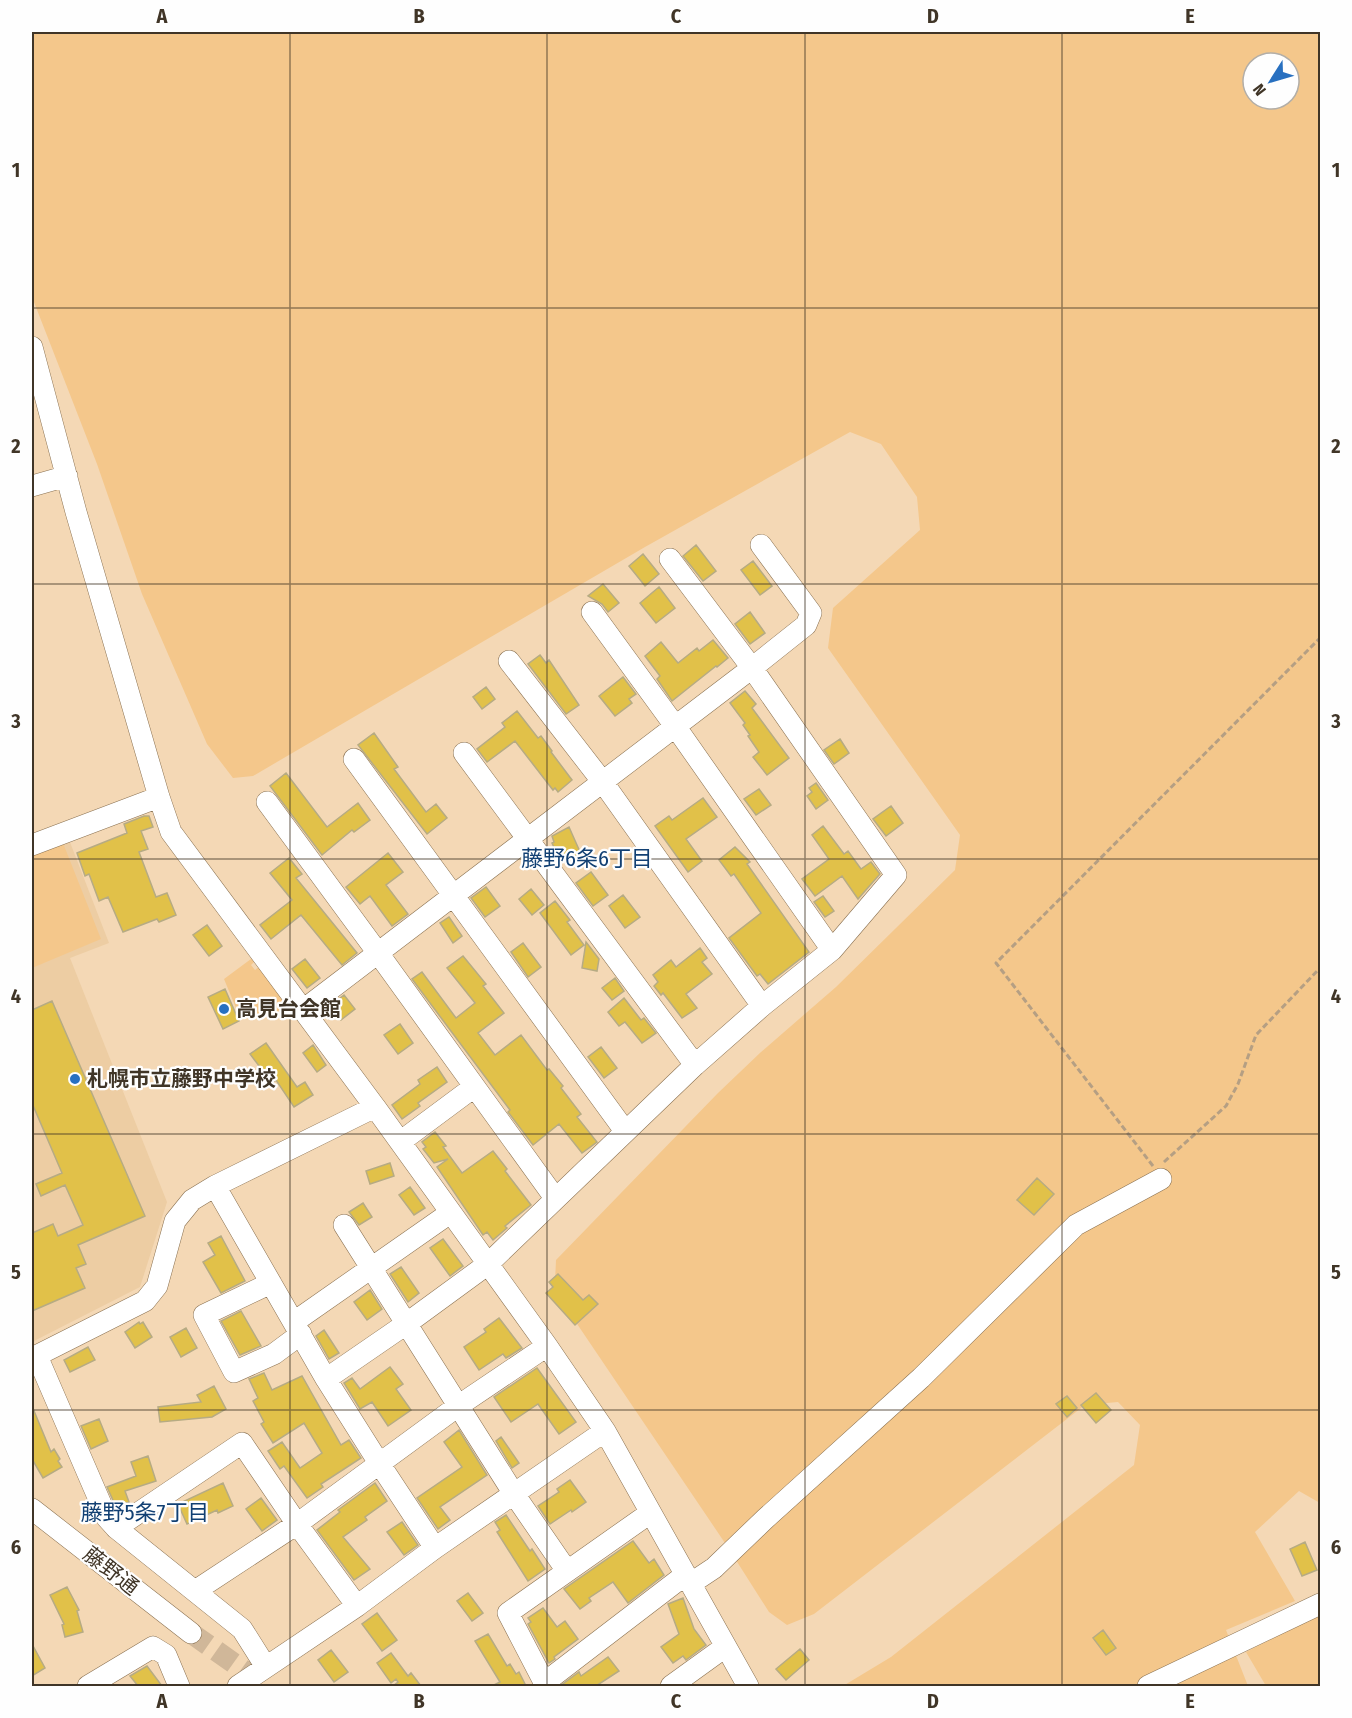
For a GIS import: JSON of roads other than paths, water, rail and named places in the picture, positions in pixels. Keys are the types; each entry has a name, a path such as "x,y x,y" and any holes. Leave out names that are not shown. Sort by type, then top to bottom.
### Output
{"street":[{"path":"32,347 39,406 67,476 171,832 375,1107 547,1346 605,1431 748,1686"},
{"path":"32,486 67,476"},
{"path":"303,1010 806,625 811,614 761,545"},
{"path":"326,1379 488,1264 695,1065 762,1006 832,950 896,874 752,668 670,559"},
{"path":"592,612 832,950"},
{"path":"509,661 602,781 762,1006"},
{"path":"464,753 695,1065"},
{"path":"354,759 625,1131"},
{"path":"32,844 159,797"},
{"path":"267,802 555,1198"},
{"path":"400,1142 474,1087"},
{"path":"266,1667 242,1629 116,1528 107,1518 34,1357 145,1301 157,1286 175,1221 192,1200 215,1186 375,1107"},
{"path":"650,1513 508,1613 545,1684 687,1580 714,1568 921,1378 1076,1225 1158,1174"},
{"path":"215,1186 326,1379 435,1548"},
{"path":"272,1283 204,1315 234,1372 274,1353 298,1328 370,1268 450,1213"},
{"path":"344,1225 514,1494 567,1571"},
{"path":"195,1591 297,1524 458,1406 547,1346"},
{"path":"238,1686 357,1606 435,1548 605,1431"},
{"path":"116,1528 242,1443 357,1606"},
{"name":"藤野通","path":"32,1509 191,1633"},
{"path":"1148,1686 1320,1604"},
{"path":"88,1686 153,1647 166,1655 178,1686"},
{"path":"671,1686 725,1647"}],"tunnel":[{"path":"191,1633 266,1686"}],"place":[{"name":"高見台会館","path":"224,1009"},
{"name":"札幌市立藤野中学校","path":"75,1079"}],"district":[{"name":"藤野6条6丁目","path":"587,858"},
{"name":"藤野5条7丁目","path":"145,1512"}]}
